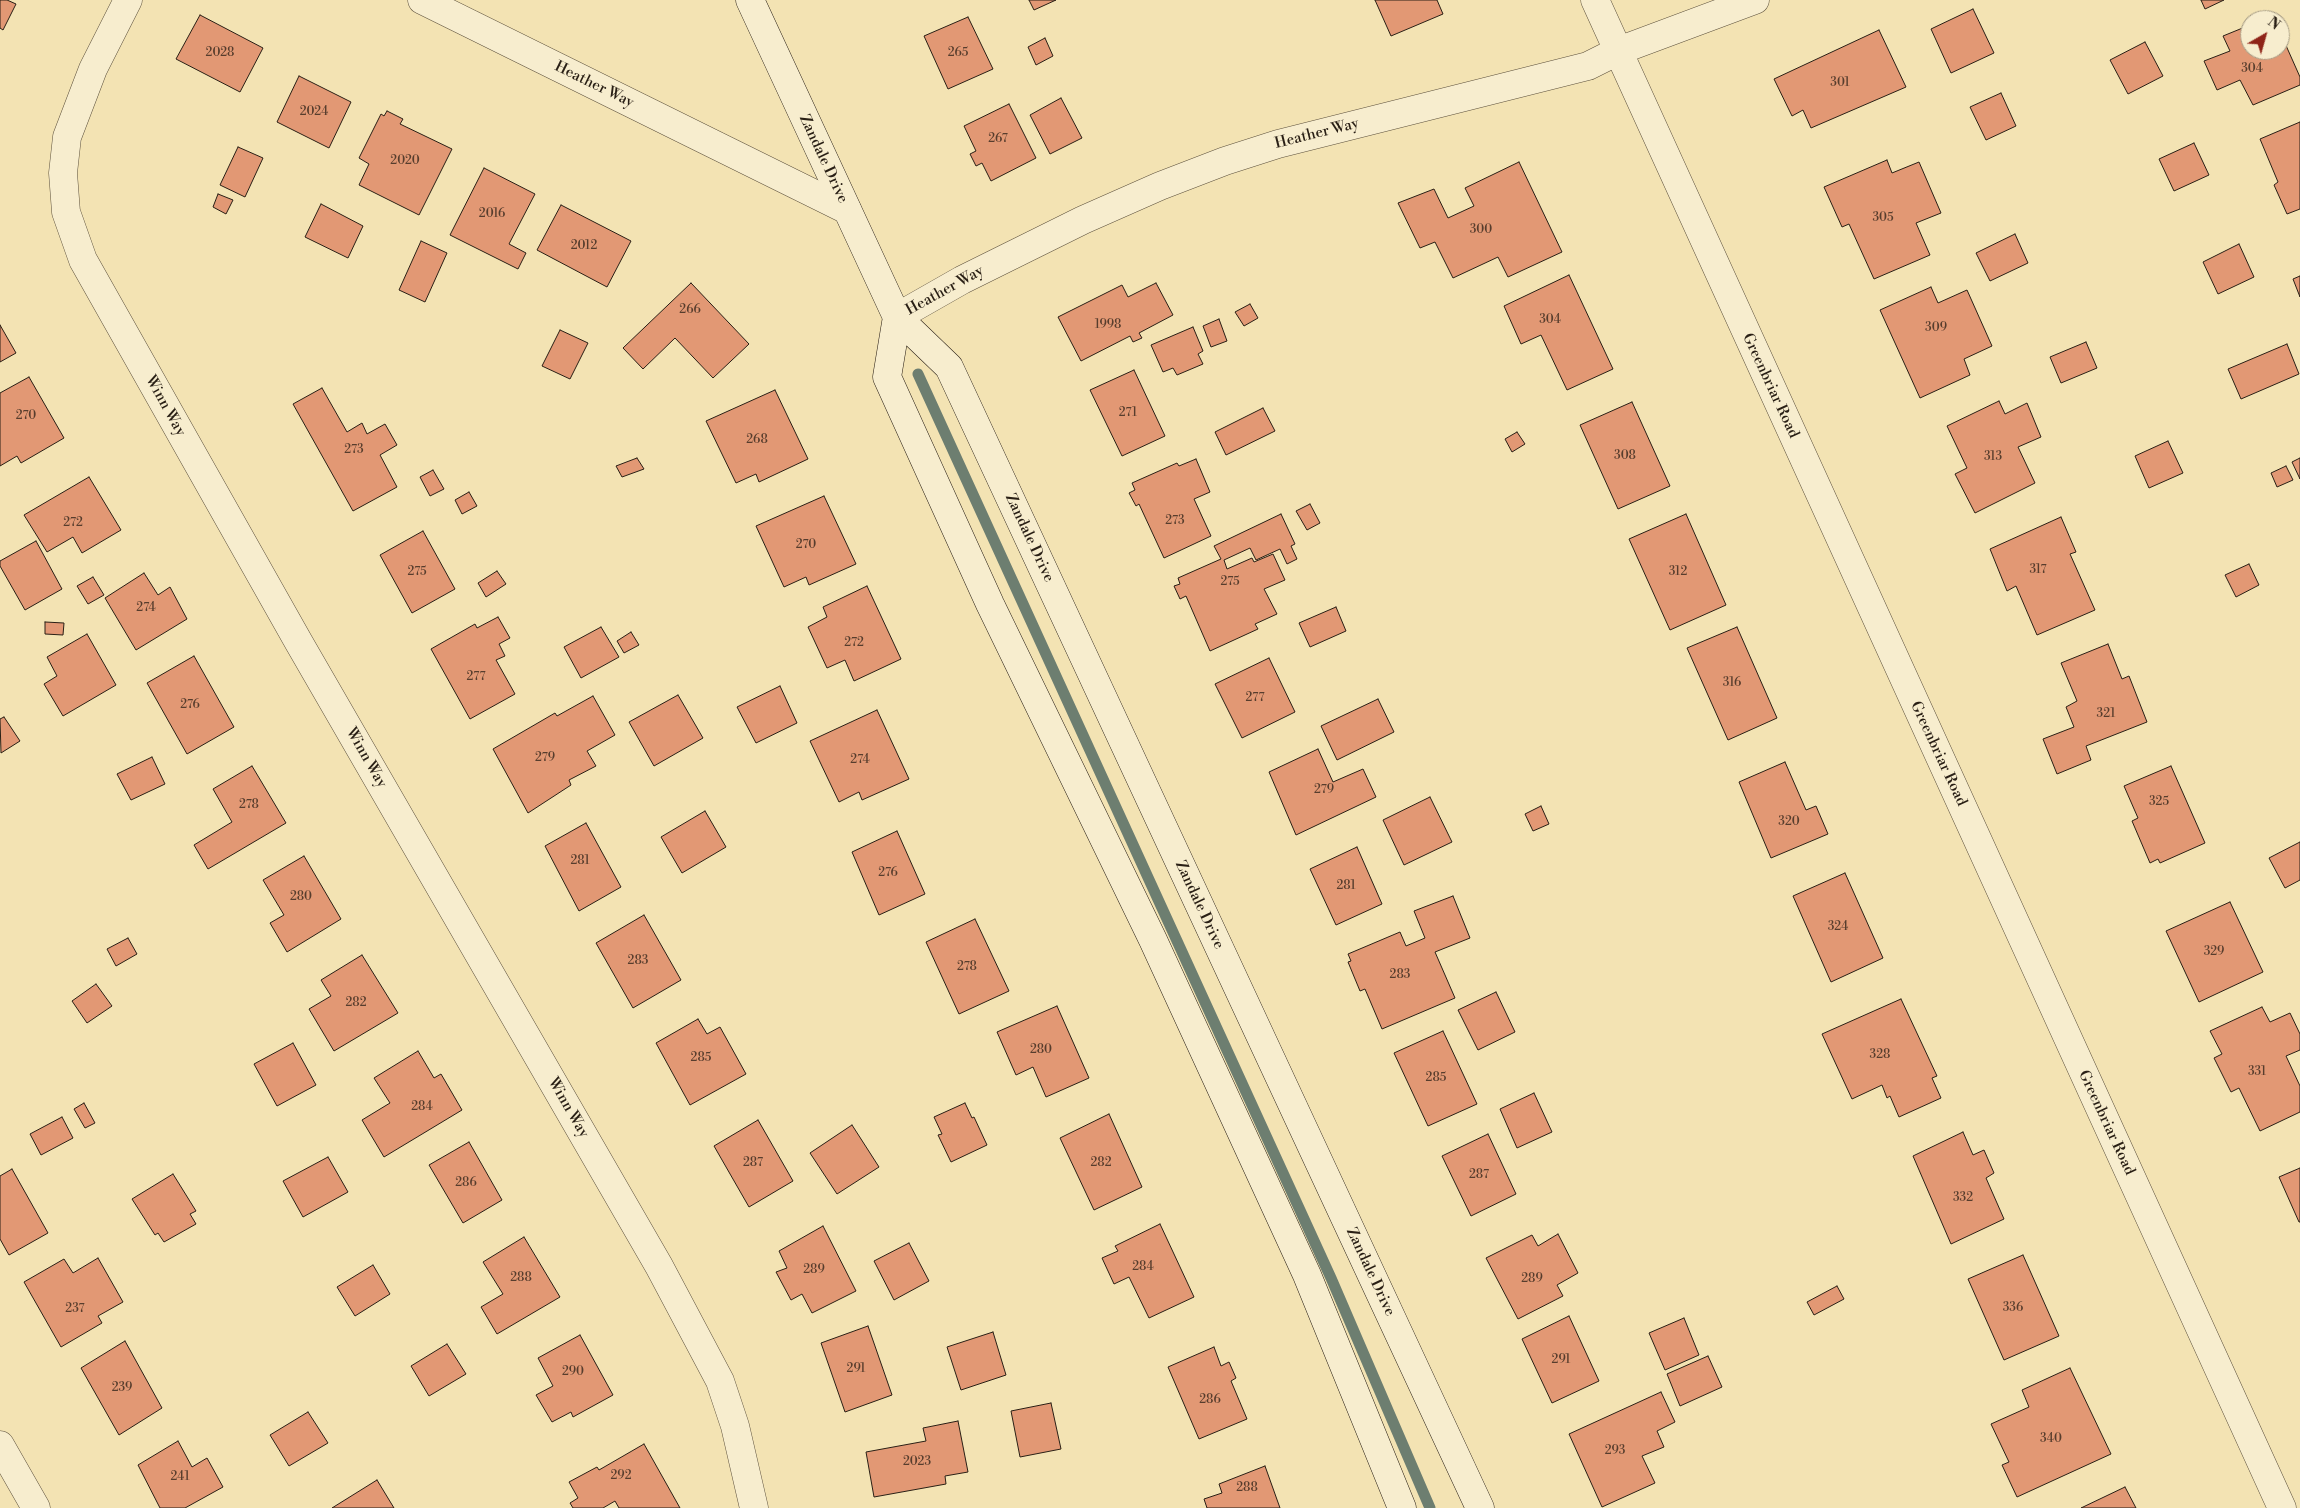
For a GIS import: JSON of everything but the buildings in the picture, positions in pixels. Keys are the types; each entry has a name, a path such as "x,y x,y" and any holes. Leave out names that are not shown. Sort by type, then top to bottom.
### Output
{"street":[{"name":"Winn Way","path":"128,0 93,69 67,137 63,173 66,212 83,260 293,633 659,1266 720,1381 735,1426 754,1508"},
{"name":"Heather Way","path":"422,0 847,210"},
{"name":"Zandale Drive","path":"750,0 897,317 949,367 1480,1508"},
{"name":"Greenbriar Road","path":"1595,0 2282,1508"},
{"name":"Heather Way","path":"897,317 962,280 1083,220 1160,186 1226,161 1278,144 1588,66 1618,51 1756,0"},
{"path":"897,317 887,376 990,604 1153,940 1307,1275 1402,1508"},
{"path":"0,1445 36,1508"}],"waterway":[{"path":"918,374 1331,1278 1430,1508"}]}
